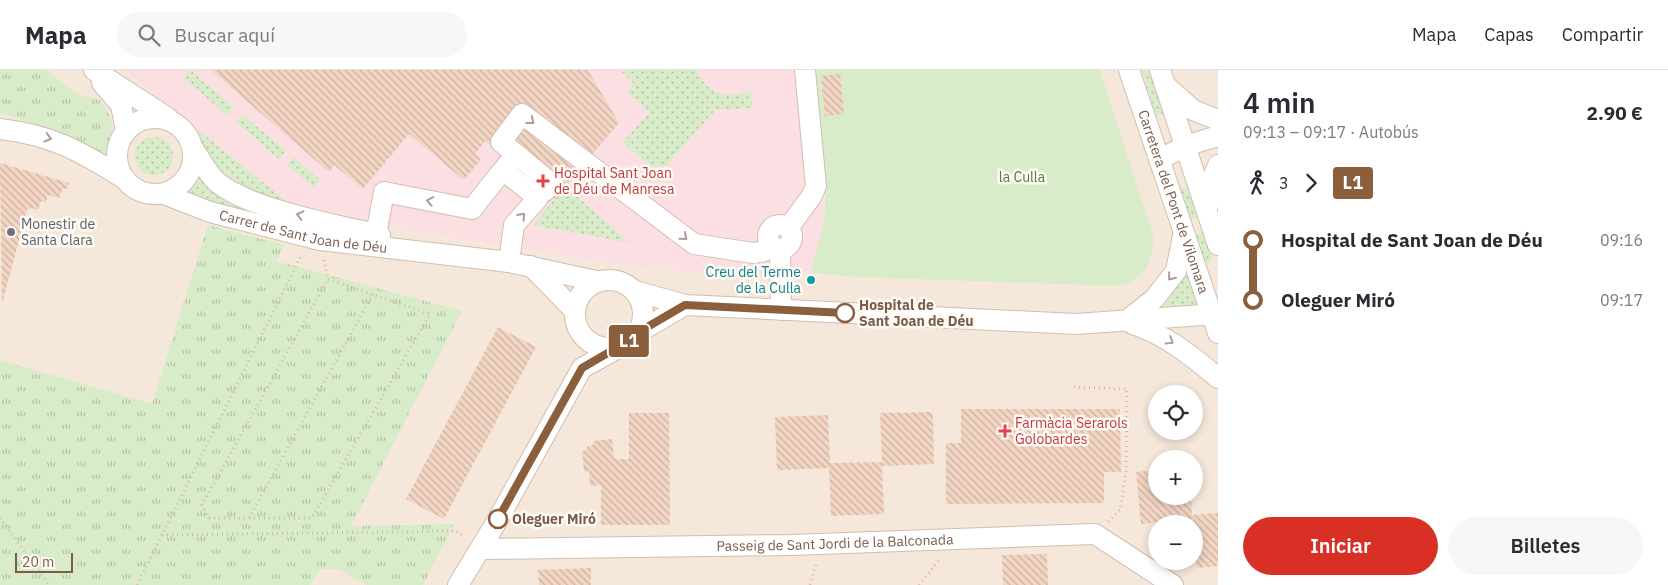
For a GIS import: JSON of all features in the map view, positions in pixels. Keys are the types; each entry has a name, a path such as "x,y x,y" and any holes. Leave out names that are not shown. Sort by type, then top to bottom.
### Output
{"street":[{"path":"0,129 28,133 64,143 124,178 141,192 164,194 176,189 190,174 193,161 193,148 186,133 174,122 93,70"},
{"path":"93,70 121,105 126,130"},
{"path":"545,191 552,184 501,142 522,114 694,244 753,253 762,252 791,242 792,234 788,228 811,197 816,186 805,70"},
{"name":"Carretera del Pont de Vilomara","path":"1129,70 1183,231 1216,321"},
{"path":"1162,77 1193,110 1218,120"},
{"name":"Carretera del Pont de Vilomara","path":"1162,77 1218,245"},
{"path":"124,178 119,171 116,154 126,130 148,118 174,122"},
{"path":"1159,160 1185,146 1218,136"},
{"name":"Carrer de Sant Joan de Déu","path":"193,148 212,178 240,196 278,210 447,253"},
{"path":"355,243 376,235 384,192 472,209 516,154"},
{"path":"1208,214 1209,188 1218,165"},
{"path":"503,170 538,198 514,225 509,262"},
{"name":"Carrer de Sant Joan de Déu","path":"164,194 210,212 316,239 447,253 509,262 596,282"},
{"path":"1126,321 1154,299 1176,271 1183,231"},
{"path":"776,247 781,310"},
{"path":"531,266 574,310"},
{"path":"582,368 579,331 575,321 574,310 581,293 596,282 607,279 617,280 635,291 685,305 1076,324 1126,321 1216,321"},
{"path":"635,291 641,300 643,311 642,323 637,333"},
{"path":"458,585 481,548 582,368 622,346 637,333 685,305"},
{"path":"1126,321 1149,329 1174,343 1218,378"},
{"path":"579,331 593,344 612,348 622,346"},
{"path":"1095,534 1173,585"},
{"name":"Passeig de Sant Jordi de la Balconada","path":"481,548 791,545 1095,534"}],"path":[{"path":"316,239 328,279 202,505 210,518 312,518 430,314 328,279"},
{"path":"137,585 316,239"},
{"path":"249,518 373,294"},
{"path":"1074,387 1127,388 1126,472 1120,510 1095,534"},
{"path":"0,518 49,585"},
{"path":"162,534 456,531 481,548"},
{"path":"919,585 955,539"}],"shaded area":[{"path":"0,70 1218,70 1218,585 0,585"},
{"name":"Hospital Sant Joan de Déu de Manresa","path":"124,70 812,70 823,164 824,198 823,223 813,271 758,276 642,268 423,233 286,201"}],"green space":[{"path":"0,70 47,70 76,94 100,100 112,120 110,161 52,129 0,113"},
{"path":"190,70 234,107 227,115 183,78"},
{"path":"624,70 696,70 706,84 719,93 735,95 751,90 752,108 715,110 666,166 651,167 623,143 649,112 627,91 634,84 622,72"},
{"name":"la Culla","path":"812,70 1100,70 1154,239 1149,264 1134,280 1117,286 854,277 815,273 812,265 823,224 825,188 822,147"},
{"path":"1142,70 1151,70 1165,113 1156,116"},
{"path":"243,115 286,151 279,159 236,122"},
{"path":"197,129 286,201 253,194 229,181 211,159"},
{"path":"154,137 161,138 167,143 172,149 172,163 167,169 161,174 154,175 147,174 141,169 136,163 135,156 136,149 141,143 147,138"},
{"path":"294,157 320,180 314,188 287,165"},
{"path":"197,173 220,196 298,219 235,215 183,193"},
{"path":"565,186 630,243 533,225"},
{"path":"1188,188 1199,217 1191,220 1181,190"},
{"path":"208,225 284,245 276,261 462,311 351,526 454,524 423,585 367,585 339,569 320,569 310,585 0,585 0,360 152,404"},
{"path":"1204,232 1213,260 1205,263 1195,235"},
{"path":"1189,270 1198,305 1194,308 1160,307 1160,303 1174,292 1185,271"}],"building":[{"path":"211,70 588,70 619,123 554,199 485,141 475,154 481,159 464,180 409,134 363,189 334,165 329,172"},
{"path":"840,74 844,114 825,116 821,76"},
{"name":"Monestir de Santa Clara","path":"0,163 69,183 67,189 63,188 59,198 48,195 46,202 41,201 38,210 28,207 2,304"},
{"path":"498,327 536,347 444,519 406,499"},
{"path":"961,409 1120,409 1121,472 1104,472 1104,503 946,504 946,443 961,443"},
{"path":"933,412 934,464 882,466 884,514 831,516 829,468 777,470 775,417 828,415 830,463 882,462 880,413"},
{"path":"629,413 669,413 670,525 601,525 601,485 590,486 589,471 584,472 582,451 587,450 587,446 593,445 593,441 612,439 614,459 629,459"},
{"path":"1148,471 1148,505 1191,505 1192,515 1148,515 1148,523 1141,524 1136,472"},
{"path":"1218,513 1218,566 1203,567 1203,515 1192,515"},
{"path":"1047,554 1048,585 1003,585 1002,555"},
{"path":"591,568 591,585 539,585 538,570"}],"bus line":[{"name":"L1","path":"498,519 582,368 630,340 637,333 685,305 845,313"}],"place":[{"name":"Hospital Sant Joan de Déu de Manresa","path":"543,181"},
{"name":"Monestir de Santa Clara","path":"11,232"},
{"name":"Creu del Terme de la Culla","path":"811,280"},
{"name":"Hospital de Sant Joan de Déu","path":"845,313"},
{"name":"Farmàcia Serarols Golobardes","path":"1005,431"},
{"name":"Oleguer Miró","path":"498,519"}]}
